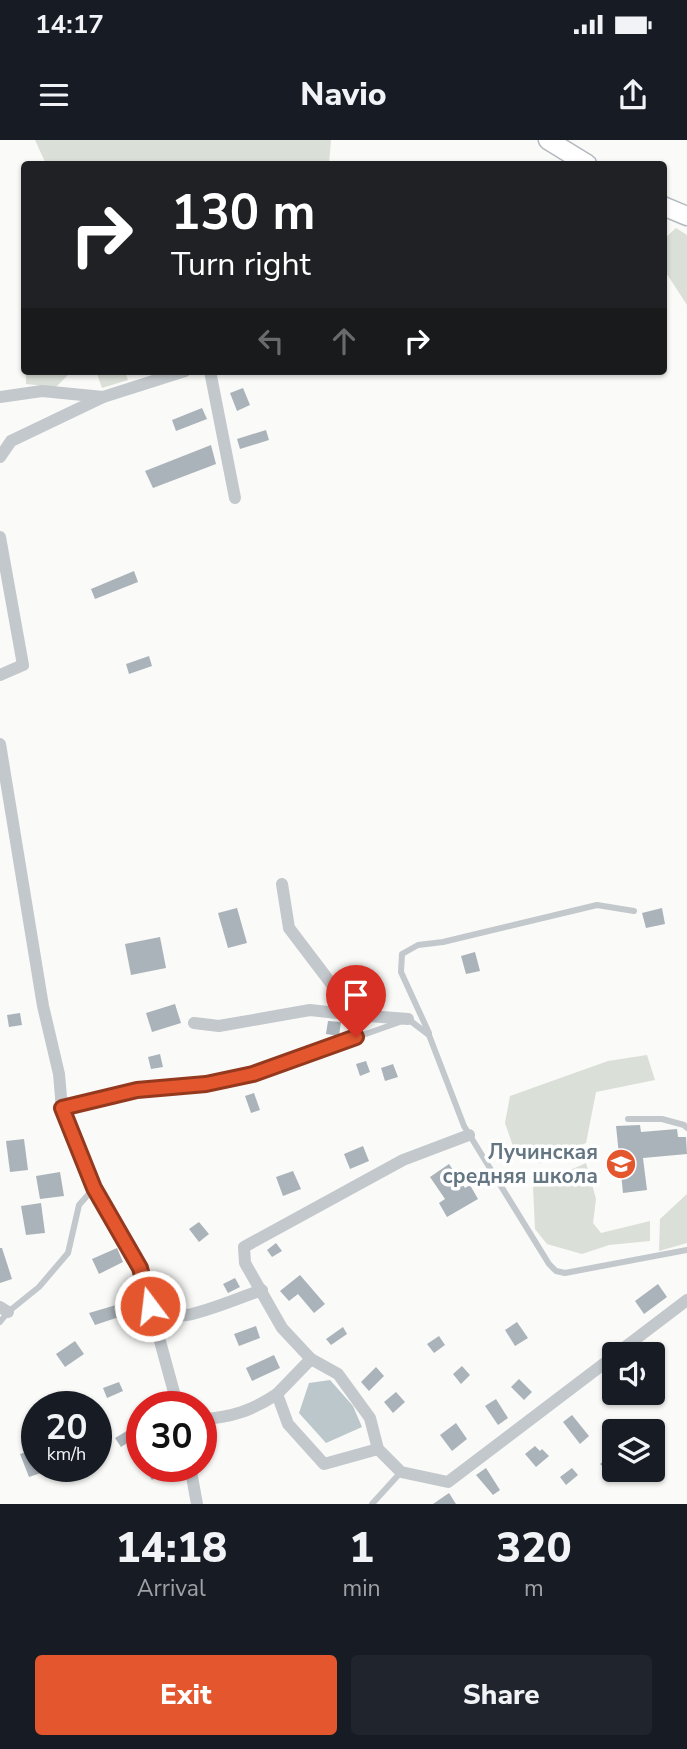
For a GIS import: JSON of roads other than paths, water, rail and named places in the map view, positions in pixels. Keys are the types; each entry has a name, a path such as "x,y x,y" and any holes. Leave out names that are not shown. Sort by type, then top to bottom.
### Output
{"street":[{"path":"548,140 582,161"},
{"path":"667,208 687,216"},
{"path":"0,457 11,441 103,397 172,375"},
{"path":"211,375 235,498"},
{"path":"0,397 42,391 103,397"},
{"path":"0,537 23,664 0,676"},
{"path":"0,744 43,1006 59,1074 62,1108 94,1188 140,1268 174,1391"},
{"path":"282,884 289,928 355,1015"},
{"path":"194,1023 219,1026 310,1010 408,1019"},
{"path":"469,1135 403,1160 246,1244 243,1251 245,1264 282,1328 311,1359 338,1374 370,1418 378,1449 401,1472 448,1482 602,1365"},
{"path":"150,1306 162,1306 172,1314 186,1315 261,1290"},
{"path":"632,1342 687,1300"},
{"path":"217,1418 234,1417 258,1407 277,1394 311,1359"},
{"path":"277,1394 288,1424 324,1464 378,1449"},
{"path":"193,1482 197,1504"}],"lane":[{"path":"634,911 597,905 443,942 418,945 402,954 401,972 469,1135 549,1264 556,1271 565,1273 687,1250"},
{"path":"62,1108 137,1090 206,1084 253,1074 408,1019 429,1035"},
{"path":"628,1119 662,1119 684,1125 687,1129"},
{"path":"3,1314 39,1287 68,1253 79,1205 94,1188"},
{"path":"372,1504 401,1472"}],"place":[{"name":"Лучинская средняя школа","path":"621,1164"}]}
